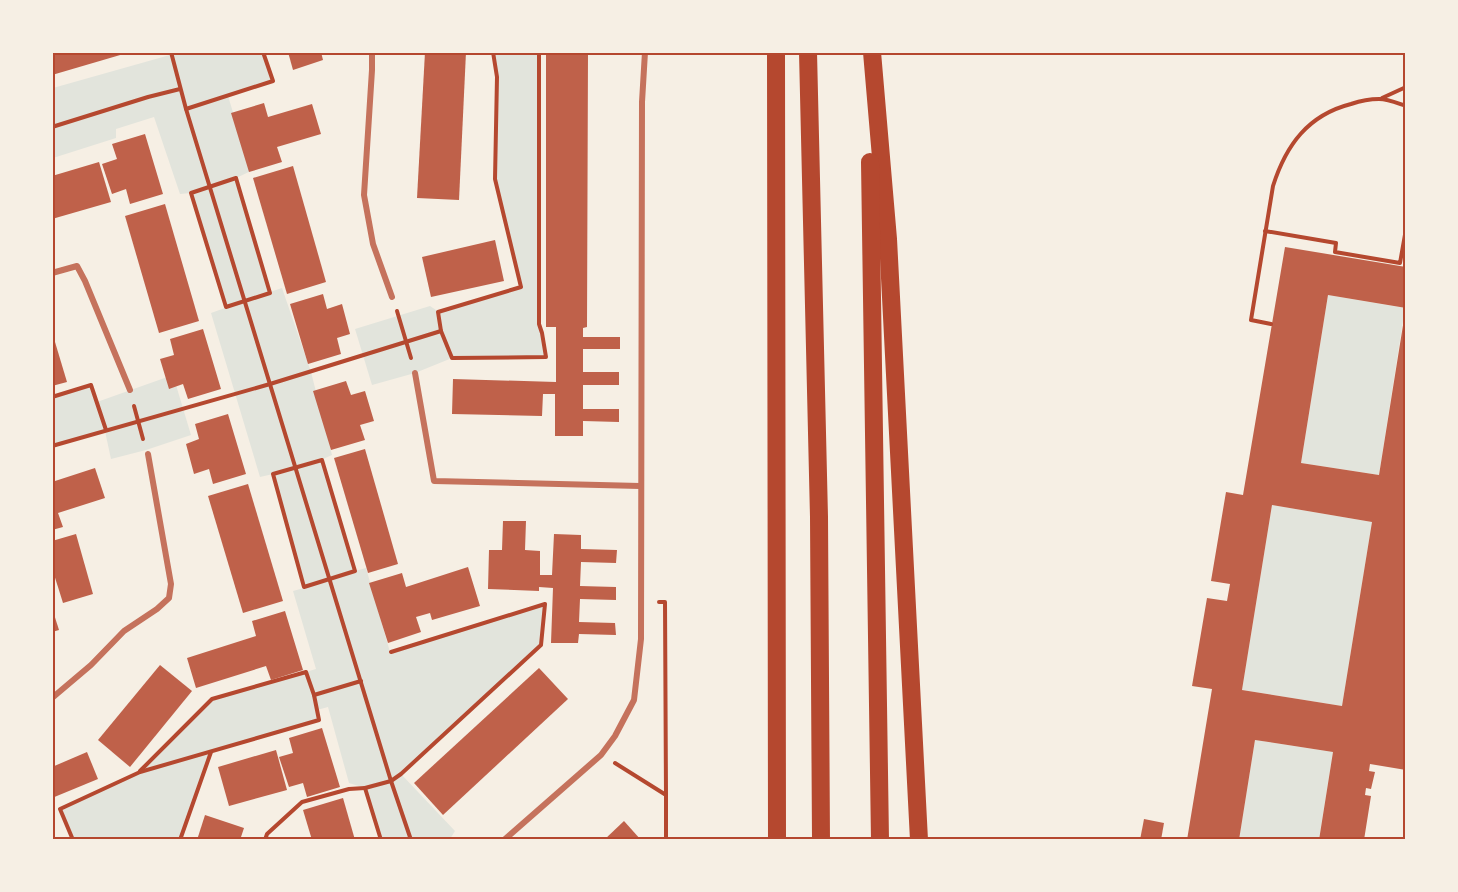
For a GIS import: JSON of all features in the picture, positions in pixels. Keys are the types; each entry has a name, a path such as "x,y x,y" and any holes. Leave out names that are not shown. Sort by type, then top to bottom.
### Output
{"highway":[{"path":"776,52 777,840"},
{"path":"808,52 819,517 821,840"},
{"path":"870,52 879,840"},
{"path":"870,52 888,239 920,840"}],"street":[{"path":"372,52 364,195 373,244 392,297"},
{"path":"504,840 601,755 615,736 634,700 641,639 642,113 645,52"},
{"path":"52,273 77,266 130,390"},
{"path":"415,373 434,481 640,486"},
{"path":"52,698 91,665 124,631 169,598 171,584 148,454"}],"path":[{"path":"177,52 170,54 180,89 411,840"},
{"path":"186,109 273,81 263,52"},
{"path":"493,52 498,76 495,179 521,287 438,312 441,331 452,358 546,357 539,324 539,52"},
{"path":"1271,324 1251,320 1270,198 1285,156 1306,128 1329,112 1362,101 1381,99 1406,87"},
{"path":"52,127 180,89"},
{"path":"1381,99 1406,106"},
{"path":"236,178 270,293 244,301 226,308 191,193 236,178"},
{"path":"1265,231 1336,243 1335,252 1400,263 1406,229"},
{"path":"392,297 415,373"},
{"path":"52,446 270,384 441,331"},
{"path":"52,397 91,386 106,430"},
{"path":"130,390 148,454"},
{"path":"322,460 354,571 330,579 304,588 273,474 322,460"},
{"path":"641,603 665,602 666,840"},
{"path":"266,840 267,834 302,802 349,789 365,788 391,781 401,774 541,645 545,604 391,652"},
{"path":"74,840 60,810 140,772 319,720 306,672 212,699 140,772"},
{"path":"314,695 361,681"},
{"path":"180,840 211,751"},
{"path":"601,755 666,795"},
{"path":"365,788 381,840"}],"shaded area":[{"path":"177,53 263,53 273,81 228,96 251,171 236,178 270,292 282,288 311,372 332,455 323,459 355,571 366,568 390,652 545,604 541,645 401,774 455,831 450,839 381,839 365,788 349,783 328,707 317,710 319,720 211,751 180,839 73,839 60,809 140,772 212,699 316,669 293,591 304,588 273,474 260,477 211,313 225,308 191,193 180,194 154,117 116,129 116,138 53,158 53,88"},
{"path":"493,53 539,53 539,324 546,357 452,358 415,373 372,385 355,329 430,306 439,312 521,287 495,179 497,77"},
{"path":"1328,295 1405,308 1379,475 1301,463"},
{"path":"173,375 191,435 111,459 105,431 53,446 53,397 91,385 97,402"},
{"path":"1272,505 1372,522 1342,706 1242,690"},
{"path":"1255,740 1333,752 1319,839 1239,840"}],"building":[{"path":"52,52 127,52 127,53 52,75"},
{"path":"288,52 321,52 323,60 293,70"},
{"path":"425,52 466,52 459,200 417,198"},
{"path":"546,52 588,52 587,327 583,328 583,337 620,337 620,349 583,349 583,372 619,372 619,385 583,385 583,409 619,409 619,422 583,421 583,436 555,436 555,394 543,394 542,416 452,414 453,379 556,382 556,327 546,327"},
{"path":"264,103 268,117 312,104 321,134 277,147 282,162 249,172 231,113"},
{"path":"145,134 163,194 130,204 126,189 112,194 102,164 117,159 112,144"},
{"path":"99,162 111,202 52,219 52,176"},
{"path":"293,166 326,282 287,294 253,178"},
{"path":"165,204 199,321 159,333 125,216"},
{"path":"495,240 504,281 431,297 422,257"},
{"path":"1285,247 1406,267 1406,308 1328,295 1301,463 1379,475 1404,319 1406,319 1406,770 1370,764 1369,771 1375,772 1371,789 1366,788 1365,795 1371,796 1364,840 1319,840 1333,752 1255,740 1239,840 1187,840 1212,689 1192,686 1207,598 1227,601 1230,584 1211,581 1226,492 1243,495","holes":["1272,505 1372,522 1342,706 1242,690"]},
{"path":"323,294 327,309 342,304 350,334 337,338 341,354 308,364 290,304"},
{"path":"203,329 221,389 188,399 183,384 169,389 160,359 174,355 170,339"},
{"path":"52,342 55,342 67,382 52,386"},
{"path":"346,381 351,395 365,391 374,421 360,425 365,440 331,450 313,391"},
{"path":"228,414 246,474 213,484 209,469 194,474 186,444 199,439 195,424"},
{"path":"365,449 398,564 368,573 334,458"},
{"path":"95,468 105,498 58,513 63,527 52,530 52,482"},
{"path":"248,484 283,601 243,613 208,496"},
{"path":"503,521 526,521 525,550 540,551 540,575 552,575 554,534 581,535 581,549 617,550 616,563 581,562 580,586 616,587 616,600 580,599 579,622 615,623 616,635 579,634 578,643 551,643 553,588 539,587 539,591 488,589 489,550 502,550"},
{"path":"76,534 93,594 63,603 52,568 52,541"},
{"path":"468,567 480,606 432,620 430,613 416,617 421,632 388,643 369,583 402,573 406,587"},
{"path":"52,608 59,630 52,632"},
{"path":"285,611 303,670 271,680 266,666 196,688 187,658 256,636 252,621"},
{"path":"160,665 192,691 130,767 98,740"},
{"path":"539,668 568,699 443,815 414,783"},
{"path":"322,728 340,787 307,797 303,783 289,787 279,757 293,753 289,738"},
{"path":"276,750 287,790 229,806 218,767"},
{"path":"87,752 98,779 52,798 52,767"},
{"path":"343,798 355,840 312,840 303,810"},
{"path":"205,815 244,828 240,840 197,840"},
{"path":"1144,819 1164,823 1161,840 1140,840"},
{"path":"624,821 641,840 604,840"}]}
